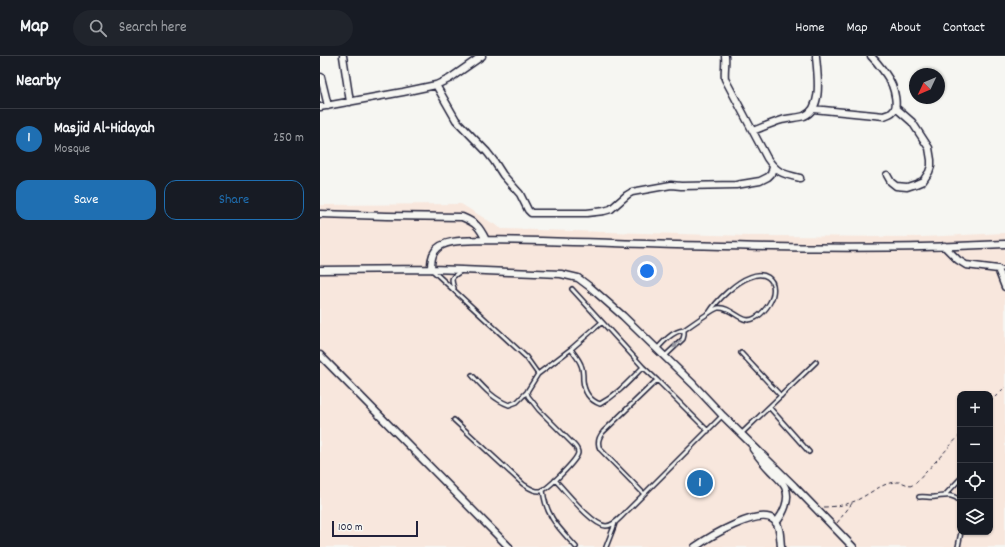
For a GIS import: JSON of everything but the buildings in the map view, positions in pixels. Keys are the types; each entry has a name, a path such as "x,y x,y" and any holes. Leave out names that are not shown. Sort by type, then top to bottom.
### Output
{"street":[{"path":"343,56 350,102"},
{"path":"320,107 436,85 449,79 482,56"},
{"path":"725,56 725,78 767,158 773,167 779,172 785,175 800,178"},
{"path":"753,132 783,120 803,116 813,109 819,86 816,56"},
{"path":"871,56 877,62 892,85 896,108 912,122 929,148 931,160 929,172 923,181 916,184 907,187 896,186 892,184 887,175"},
{"path":"321,77 328,106"},
{"path":"436,85 456,120 494,161 503,175 520,194 531,213 587,213 604,211 611,209 632,192 671,185 736,185 760,181 771,174 773,167"},
{"path":"813,109 884,116 893,112 896,108"},
{"path":"320,214 462,216 473,222 481,229 486,240"},
{"path":"431,269 435,250 443,244 486,240 879,248 1005,244"},
{"path":"944,246 958,260 966,265 1002,269 1005,287"},
{"path":"320,270 431,269 561,274 578,278 590,286 623,316 693,384 853,547"},
{"path":"320,355 509,547"},
{"path":"750,441 754,450 785,487 785,507 776,522"},
{"path":"695,547 718,532 737,524 764,517 770,518 776,522 779,529 781,547"}],"lane":[{"path":"431,269 526,357 538,374"},
{"path":"454,290 451,280 462,270"},
{"path":"657,349 675,333 684,330 716,309 722,308 731,311 746,320 754,319 762,312 773,295 774,290 772,281 762,275 745,279 718,300 709,313"},
{"path":"572,289 643,367 708,431"},
{"path":"472,375 492,395 502,402 509,405 517,402 527,392 538,374 571,349 602,322"},
{"path":"664,356 683,339 684,330"},
{"path":"571,349 582,365 583,381 588,396 593,402 600,404 619,392 643,367"},
{"path":"741,353 781,396"},
{"path":"742,433 816,362"},
{"path":"644,494 604,454 599,447 599,442 600,436 603,432 657,380"},
{"path":"454,420 523,484 536,491 543,490 576,458 578,452 574,444 539,410 528,396 527,392"},
{"path":"769,407 809,452"},
{"path":"555,480 593,520 605,526 609,525 614,523 723,416"},
{"path":"945,495 957,481"},
{"path":"543,490 545,504 549,514 576,547"},
{"path":"919,497 937,497 945,495 953,496 958,499"},
{"path":"606,547 613,530 614,523"},
{"path":"958,547 960,535"}],"path":[{"path":"993,399 1005,386"},
{"path":"815,507 830,507 854,501 881,486 894,482 910,486 915,484 957,438"},
{"path":"833,527 854,501"}],"shaded area":[{"path":"461,204 502,229 749,236 922,237 1005,233 1005,547 320,547 320,205"}],"place":[{"name":"Masjid Al-Hidayah","path":"700,483"}]}
